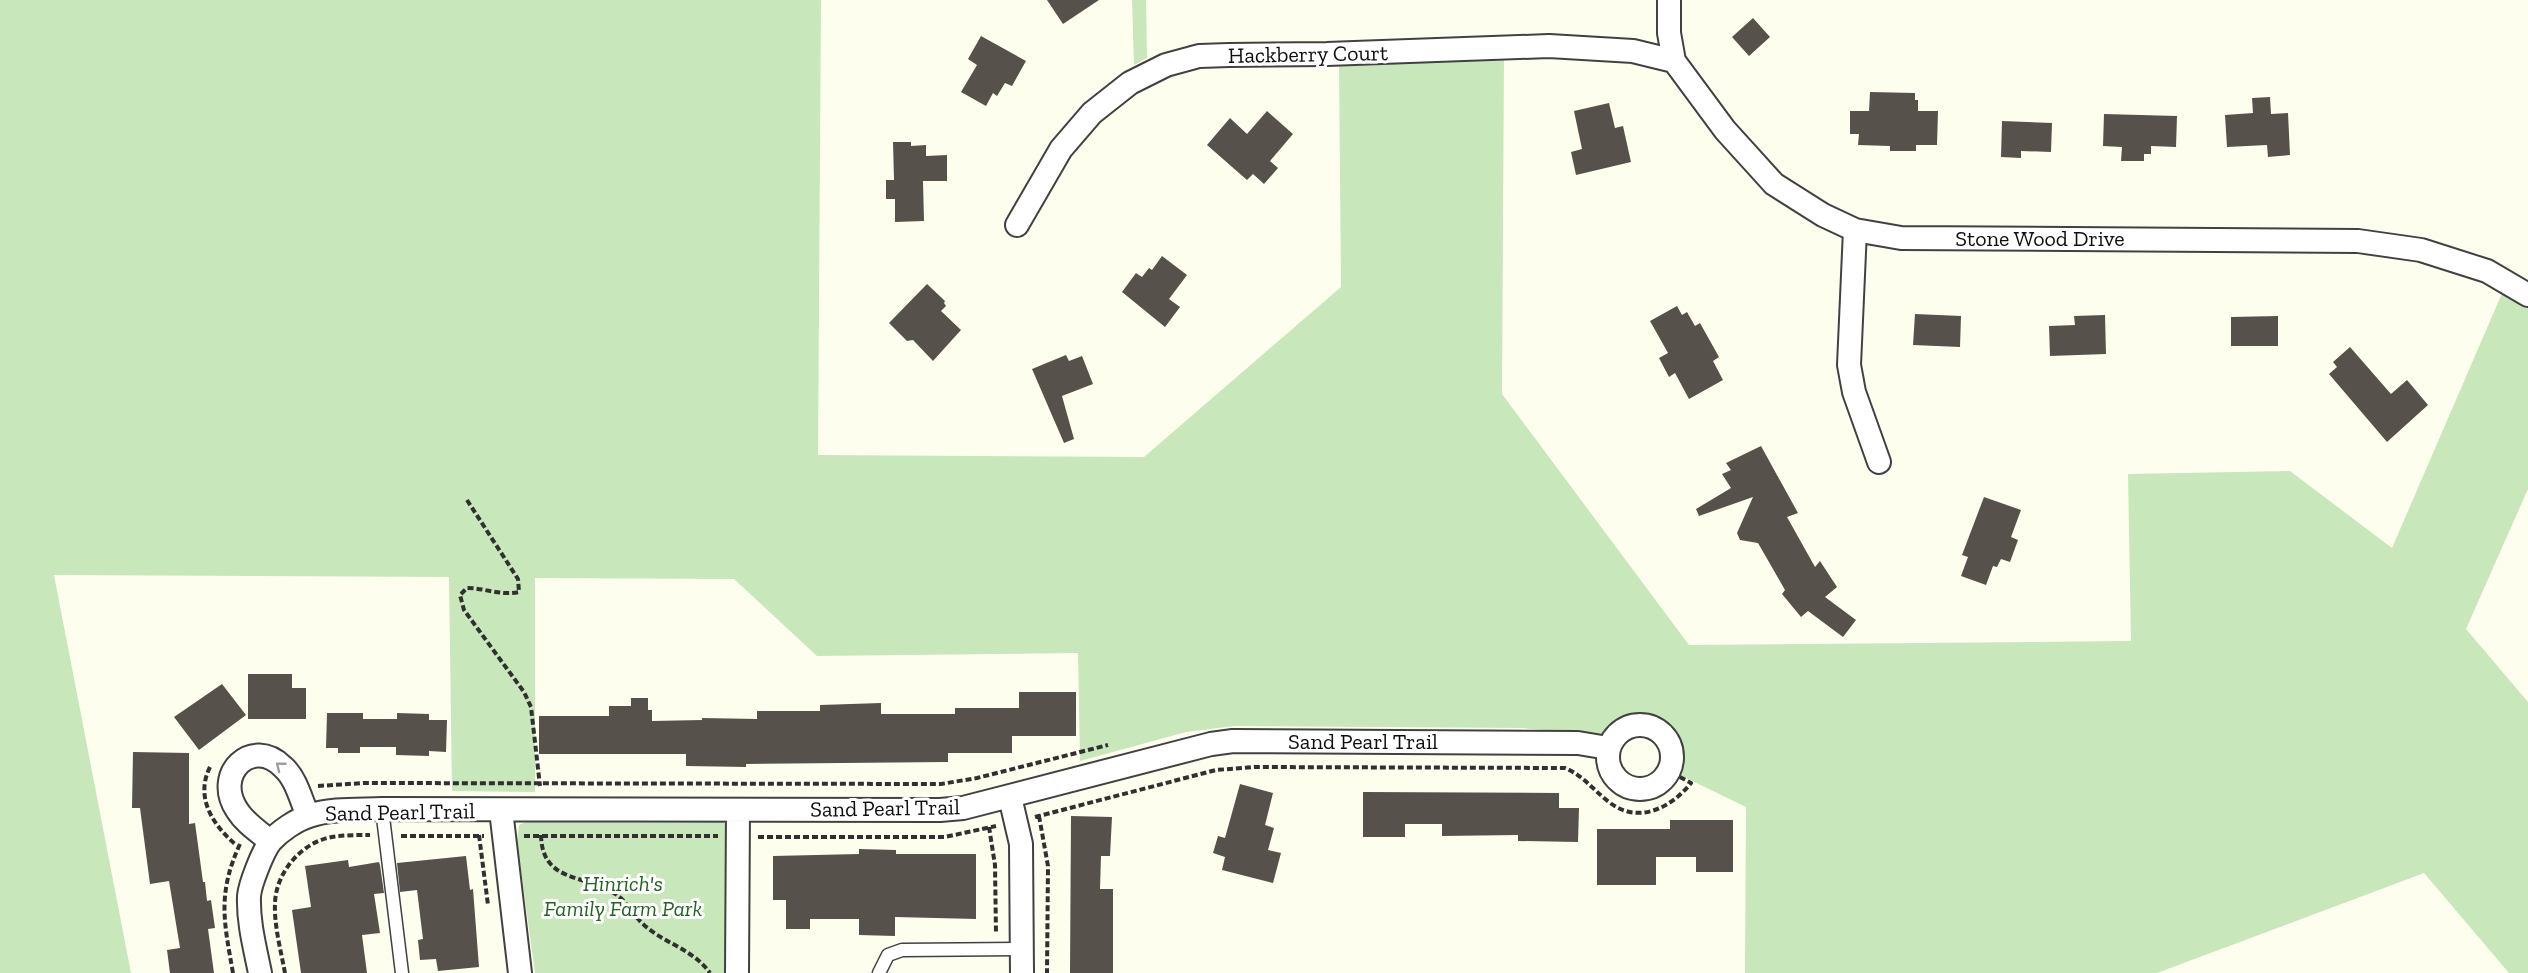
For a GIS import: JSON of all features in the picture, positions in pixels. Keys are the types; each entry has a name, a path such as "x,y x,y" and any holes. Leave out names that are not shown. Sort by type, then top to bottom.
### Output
{"street":[{"name":"Stone Wood Drive","path":"1670,0 1669,33 1674,62 1725,130 1774,184 1824,215 1856,230 1901,238 2358,241 2421,250 2487,271 2528,295"},
{"name":"Hackberry Court","path":"1017,225 1061,149 1092,112 1130,83 1166,65 1200,57 1229,55 1339,54 1549,46 1633,51 1674,62"},
{"path":"1856,230 1849,365 1854,392 1879,462"},
{"name":"Sand Pearl Trail","path":"266,851 288,827 317,814 382,809 940,810 1010,797 1211,744 1233,741 1578,743 1608,748"},
{"path":"260,973 250,922 249,894 266,851 237,811 231,798 230,777 239,762 255,756 264,756 279,762 317,814"},
{"path":"1010,797 1021,844 1022,973"},
{"path":"501,810 520,973"},
{"path":"737,973 738,811"}],"lane":[{"path":"382,809 402,973"},
{"path":"879,973 888,955 902,950 1022,949"}],"path":[{"path":"467,500 518,579 519,592 508,595 481,588 467,588 460,595 464,610 524,692 531,707 540,783 541,847 547,861 561,873 610,890 623,899 643,924 704,964 710,973"},
{"path":"212,764 206,775 204,790 205,804 211,818 230,840 247,854 266,851 284,872"},
{"path":"313,776 322,795 317,814 331,837"},
{"path":"977,778 994,848 996,950"},
{"path":"1039,815 1048,866 1047,973"}],"green space":[{"path":"0,0 821,0 818,455 1144,457 1341,287 1339,61 1504,55 1502,394 1689,645 2131,641 2128,474 2290,471 2392,548 2503,291 2528,305 2528,489 2466,629 2528,702 2528,973 2509,973 2424,873 2157,973 1745,973 1746,807 1678,774 1680,746 1678,738 1668,725 1655,716 1639,713 1631,715 1600,735 1522,728 1235,726 1186,732 1080,761 1078,653 817,656 734,579 535,578 535,792 452,791 449,577 54,575 131,973 0,973"},
{"path":"1132,0 1146,0 1147,58 1134,65"},
{"name":"Hinrich's Family Farm Park","path":"533,819 722,820 729,829 728,973 535,973 517,842 519,825"}],"building":[{"path":"1047,0 1099,0 1063,24"},
{"path":"1753,18 1770,37 1749,56 1732,37"},
{"path":"981,36 1026,61 1012,86 1005,83 997,96 993,93 986,106 961,92 977,65 968,59"},
{"path":"1870,92 1915,93 1915,100 1918,100 1918,111 1938,111 1937,145 1916,145 1916,151 1890,151 1890,146 1858,145 1859,134 1850,134 1850,111 1869,111"},
{"path":"2270,97 2271,114 2288,113 2290,155 2268,157 2267,145 2227,147 2225,115 2253,113 2252,98"},
{"path":"1609,103 1615,128 1623,126 1631,162 1576,175 1571,152 1582,149 1574,111"},
{"path":"1267,111 1293,134 1270,161 1278,168 1264,184 1253,174 1247,180 1207,145 1230,118 1247,134"},
{"path":"2104,114 2177,116 2176,147 2151,146 2151,154 2144,154 2144,161 2121,161 2122,147 2103,146"},
{"path":"2002,121 2052,123 2051,152 2021,151 2021,158 2001,157"},
{"path":"893,142 911,142 911,146 926,145 926,156 947,155 947,181 923,181 924,221 895,222 895,199 886,199 886,180 894,180"},
{"path":"1162,256 1187,275 1169,299 1180,307 1165,327 1122,292 1136,273 1142,277 1149,268 1152,270"},
{"path":"927,284 945,301 946,306 941,311 961,330 933,361 913,340 907,341 889,323"},
{"path":"1677,306 1682,315 1687,312 1695,326 1700,323 1719,357 1713,361 1723,380 1689,399 1675,373 1669,377 1659,358 1668,353 1650,321"},
{"path":"1915,314 1961,316 1960,347 1913,345"},
{"path":"2105,315 2106,354 2050,356 2049,326 2075,325 2074,316"},
{"path":"2278,316 2278,346 2231,346 2231,317"},
{"path":"2350,347 2391,394 2407,380 2428,405 2387,442 2329,374 2337,367 2333,362"},
{"path":"1066,355 1069,361 1082,356 1093,384 1062,396 1074,439 1064,443 1032,369"},
{"path":"1761,446 1798,513 1787,517 1815,567 1820,561 1837,587 1825,597 1856,620 1843,637 1808,611 1801,617 1782,594 1785,590 1758,543 1740,540 1737,533 1753,497 1699,516 1696,509 1731,488 1722,474 1731,470 1726,463"},
{"path":"1984,497 2021,510 2011,537 2018,540 2010,562 2001,559 1997,567 1993,566 1986,585 1961,576 1968,557 1962,555"},
{"path":"248,674 292,674 292,688 306,688 306,719 248,719"},
{"path":"222,684 246,715 199,750 174,717"},
{"path":"1019,692 1076,692 1076,736 1012,736 1012,753 948,753 948,762 746,764 746,767 686,766 686,754 539,754 539,716 609,716 609,706 631,706 631,698 648,698 648,710 652,710 652,721 702,720 702,718 757,719 757,711 820,711 820,705 881,703 881,714 955,714 955,708 1019,708"},
{"path":"327,713 363,713 363,719 397,719 397,713 429,714 429,720 447,720 446,752 429,751 429,756 396,755 396,747 360,747 360,753 338,753 338,748 326,748"},
{"path":"133,752 189,753 189,824 195,823 203,882 205,882 207,901 211,900 215,928 208,929 214,973 170,973 167,950 180,948 169,881 150,884 140,808 132,808"},
{"path":"1240,784 1273,793 1265,825 1274,828 1268,850 1281,853 1273,883 1222,870 1225,857 1213,853 1218,836 1225,838"},
{"path":"1363,792 1559,793 1559,808 1579,808 1578,842 1518,841 1518,835 1442,836 1442,824 1405,824 1405,837 1363,837"},
{"path":"1071,816 1112,817 1110,856 1101,856 1100,889 1113,889 1113,973 1070,973"},
{"path":"1670,820 1733,820 1733,872 1696,872 1696,857 1656,857 1656,885 1597,885 1597,829 1670,829"},
{"path":"859,849 896,850 896,854 976,854 976,919 895,917 895,936 859,935 859,919 810,919 810,929 786,929 786,900 773,900 773,856 859,854"},
{"path":"466,856 470,890 473,889 479,967 438,971 436,959 420,960 418,940 423,939 417,890 400,892 397,863"},
{"path":"348,860 349,867 379,862 380,865 384,893 374,894 380,933 362,935 367,973 301,973 292,910 311,907 305,866"}]}
